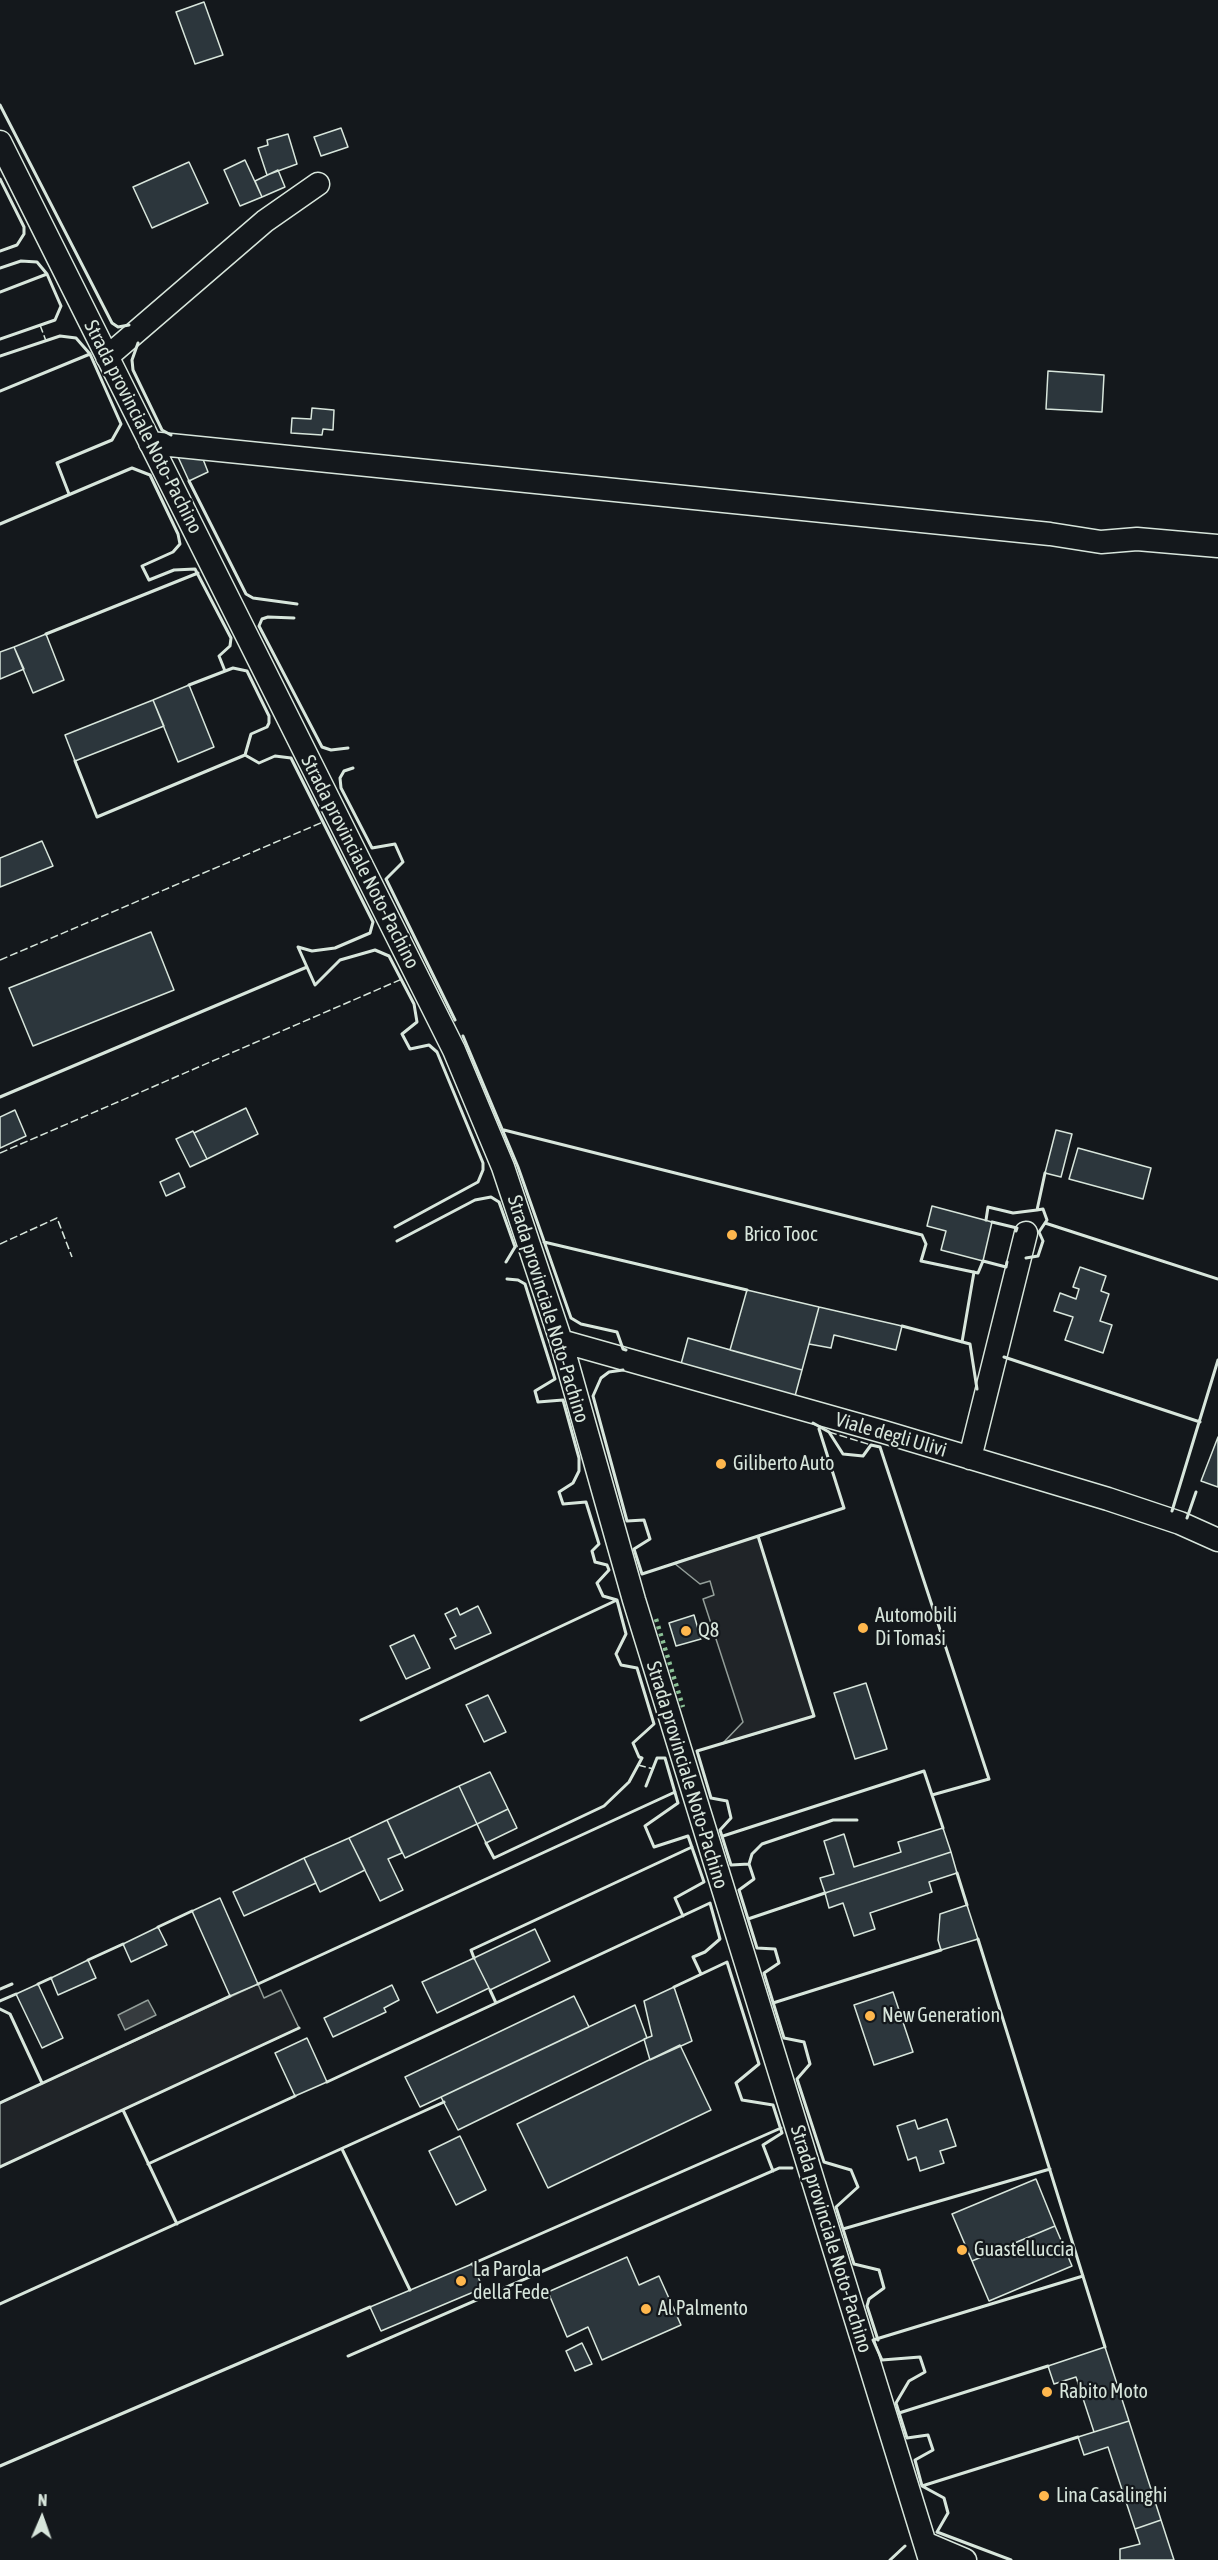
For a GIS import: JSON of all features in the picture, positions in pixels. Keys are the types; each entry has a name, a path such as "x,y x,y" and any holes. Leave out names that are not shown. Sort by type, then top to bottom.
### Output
{"street":[{"name":"Strada provinciale Noto-Pachino","path":"0,142 454,1050 503,1167 561,1341 667,1711 928,2552"},
{"path":"107,357 265,221 318,184"},
{"path":"150,443 1050,534 1101,542 1137,539 1218,546"},
{"path":"970,1458 1026,1233"},
{"name":"Viale degli Ulivi","path":"561,1341 970,1458 1180,1523 1218,1540"},
{"path":"928,2552 965,2560"}],"shaded area":[{"path":"758,1536 814,1716 722,1744 743,1722 703,1599 714,1595 710,1581 700,1584 674,1563"},
{"path":"258,1984 264,1998 281,1990 299,2028 0,2167 0,2103"},
{"path":"148,2000 156,2015 125,2030 118,2015"}],"building":[{"path":"204,2 223,55 195,64 176,12"},
{"path":"341,128 348,147 321,156 314,137"},
{"path":"288,134 297,164 267,175 258,148 268,145 267,140"},
{"path":"245,160 262,197 240,206 224,170"},
{"path":"189,162 208,203 152,228 133,187"},
{"path":"278,170 285,187 262,197 255,181"},
{"path":"1048,371 1104,375 1102,412 1046,409"},
{"path":"312,408 334,410 333,430 323,429 322,435 291,433 292,418 311,419"},
{"path":"201,454 208,472 189,481 178,457"},
{"path":"46,634 64,680 33,693 14,647"},
{"path":"14,647 24,669 0,679 0,652"},
{"path":"189,685 214,747 178,762 153,700"},
{"path":"153,700 164,726 75,761 65,735"},
{"path":"42,841 53,866 0,887 0,858"},
{"path":"151,932 174,990 33,1046 9,988"},
{"path":"246,1108 258,1134 207,1159 194,1133"},
{"path":"15,1110 26,1136 0,1148 0,1117"},
{"path":"1056,1130 1072,1134 1061,1177 1045,1173"},
{"path":"193,1131 207,1159 190,1167 176,1139"},
{"path":"1078,1148 1151,1168 1143,1199 1069,1179"},
{"path":"179,1173 185,1187 166,1196 160,1182"},
{"path":"932,1206 992,1222 983,1261 941,1250 946,1231 927,1226"},
{"path":"1080,1267 1106,1276 1101,1291 1109,1294 1100,1321 1112,1325 1103,1353 1065,1340 1073,1317 1054,1311 1060,1293 1076,1299 1079,1289 1073,1287"},
{"path":"747,1290 819,1307 802,1370 730,1350"},
{"path":"819,1307 902,1326 896,1350 834,1335 831,1348 809,1344"},
{"path":"688,1338 802,1370 795,1396 681,1364"},
{"path":"1218,1437 1218,1487 1201,1481"},
{"path":"478,1606 491,1633 455,1649 450,1639 456,1636 445,1614 457,1608 460,1615"},
{"path":"694,1615 701,1639 676,1646 669,1623"},
{"path":"414,1635 430,1668 406,1679 390,1646"},
{"path":"866,1683 887,1749 855,1759 834,1693"},
{"path":"488,1695 506,1732 484,1742 466,1705"},
{"path":"490,1772 508,1809 477,1824 459,1786"},
{"path":"459,1786 477,1824 405,1858 387,1820"},
{"path":"508,1809 517,1828 486,1843 477,1824"},
{"path":"387,1820 402,1853 388,1859 403,1890 380,1901 349,1838"},
{"path":"943,1828 951,1852 825,1893 820,1878 834,1874 824,1841 844,1834 854,1867 901,1852 898,1842"},
{"path":"349,1838 365,1870 320,1892 304,1858"},
{"path":"951,1852 957,1873 929,1882 932,1892 870,1913 875,1929 854,1936 843,1903 829,1908 825,1893"},
{"path":"304,1858 316,1883 244,1916 233,1892"},
{"path":"220,1898 258,1984 230,1996 192,1911"},
{"path":"967,1905 978,1939 941,1950 938,1940 940,1914"},
{"path":"158,1927 167,1945 131,1962 123,1944"},
{"path":"535,1929 550,1961 490,1990 474,1958"},
{"path":"474,1958 489,1988 437,2013 422,1982"},
{"path":"88,1960 96,1978 58,1995 51,1978"},
{"path":"38,1984 63,2038 42,2048 16,1994"},
{"path":"392,1985 399,2000 384,2008 386,2012 333,2037 324,2018"},
{"path":"674,1987 692,2041 650,2060 644,2039 652,2036 644,2001"},
{"path":"893,1992 913,2052 874,2065 854,2005"},
{"path":"574,1996 589,2027 420,2107 405,2077"},
{"path":"635,2005 647,2038 458,2130 441,2097"},
{"path":"307,2038 327,2082 295,2096 275,2053"},
{"path":"680,2045 711,2110 548,2188 517,2124"},
{"path":"947,2119 956,2146 940,2151 944,2163 920,2171 916,2157 908,2160 897,2126 915,2120 918,2129"},
{"path":"460,2136 486,2190 456,2205 429,2151"},
{"path":"1036,2179 1055,2226 972,2261 952,2214"},
{"path":"1055,2226 1072,2266 989,2301 972,2261"},
{"path":"627,2257 639,2285 659,2276 681,2325 602,2360 588,2327 567,2337 548,2292"},
{"path":"472,2264 483,2288 381,2331 370,2307"},
{"path":"582,2343 592,2364 575,2371 566,2351"},
{"path":"1105,2347 1129,2421 1094,2432 1076,2377 1054,2384 1048,2366"},
{"path":"1129,2421 1161,2520 1135,2529 1108,2447 1084,2455 1078,2437"},
{"path":"1161,2520 1174,2560 1120,2560 1120,2549 1140,2544 1135,2529"}],"hedge":[{"path":"656,1619 683,1707"}],"fence":[{"path":"40,325 46,341"},
{"path":"0,960 323,822"},
{"path":"0,1153 402,979"},
{"path":"0,1244 57,1218 72,1257"},
{"path":"829,1432 871,1445"},
{"path":"638,1765 654,1769"}],"wall":[{"path":"0,105 112,323 118,327 129,325"},
{"path":"0,179 24,227 24,234 17,245 0,251"},
{"path":"0,268 21,261 37,262 47,274 61,306 55,320 0,339"},
{"path":"0,292 47,274"},
{"path":"0,356 60,336 76,338 90,354 121,424 112,440 57,463 69,494"},
{"path":"138,343 132,360 133,370 162,430 171,435"},
{"path":"0,391 90,354"},
{"path":"0,524 132,468 150,475 178,534 180,544 173,552 142,566 149,580 174,570 195,569 231,638 230,646 219,656 225,671"},
{"path":"189,481 246,594 253,598 297,604"},
{"path":"46,634 198,573"},
{"path":"294,618 268,617 262,619 259,626 322,747 331,750 348,748"},
{"path":"75,761 97,817 245,755 251,734 267,727 269,723 269,716 247,671 233,668 189,685"},
{"path":"245,755 259,763 275,756 291,758 373,922 370,933 335,948 312,951 298,947 315,985 340,960 375,950 389,956 414,1004 417,1022 402,1034 410,1049 429,1045 437,1052 483,1163 478,1182 395,1227"},
{"path":"353,768 344,771 340,778 341,788 372,848 395,844 403,862 386,879 455,1020"},
{"path":"0,1097 307,967"},
{"path":"463,1036 518,1167 571,1318 581,1324 617,1332 623,1349 626,1350"},
{"path":"504,1130 922,1235 926,1244 921,1261 978,1273 983,1261 1006,1267 1007,1262"},
{"path":"986,1220 988,1207 1013,1213 1037,1210 1045,1173"},
{"path":"397,1241 475,1200 491,1197 499,1202 515,1247 506,1262"},
{"path":"1026,1258 1038,1256 1043,1241 1039,1232 1047,1220 1043,1209 1037,1210"},
{"path":"992,1222 1017,1228 1016,1231"},
{"path":"1045,1223 1218,1279"},
{"path":"544,1242 747,1290"},
{"path":"962,1342 974,1272"},
{"path":"486,1843 494,1858 604,1806 629,1782 642,1758 639,1757 633,1743 654,1724 637,1668 621,1665 616,1654 626,1634 617,1600 603,1596 597,1583 609,1570 607,1565 595,1562 592,1551 599,1544 586,1502 563,1504 559,1492 573,1483 579,1471 579,1458 563,1400 538,1402 535,1391 555,1379 525,1284 518,1280 507,1279"},
{"path":"902,1326 970,1344 977,1389"},
{"path":"1004,1357 1200,1422"},
{"path":"1172,1511 1218,1360"},
{"path":"623,1370 609,1372 601,1378 593,1396 627,1521 644,1520 650,1539 634,1549 642,1574 844,1508 819,1429"},
{"path":"813,1423 829,1432 843,1454 863,1456 871,1445 880,1447"},
{"path":"880,1447 989,1779 932,1795"},
{"path":"1187,1518 1196,1492"},
{"path":"758,1536 814,1716 697,1751 711,1798 727,1801 731,1818 720,1830 731,1865 749,1864 754,1879 739,1890 757,1948 775,1949 779,1963 764,1973 784,2038 804,2042 810,2064 797,2079 824,2162 851,2170 858,2187 836,2207 854,2264 879,2270 884,2288 869,2299 867,2306 878,2340"},
{"path":"361,1720 617,1600"},
{"path":"646,1786 657,1758 665,1758 678,1803 645,1826 654,1847 688,1836 704,1882 675,1898 683,1916"},
{"path":"723,1836 924,1771 943,1828"},
{"path":"258,1984 675,1792"},
{"path":"749,1864 752,1854 762,1844 833,1820 857,1820"},
{"path":"474,1958 471,1950 692,1847"},
{"path":"957,1873 967,1905"},
{"path":"748,1919 825,1893"},
{"path":"327,2082 710,1903 720,1939 705,1952 693,1957 701,1974"},
{"path":"158,1927 192,1911"},
{"path":"978,1939 1105,2347"},
{"path":"88,1960 123,1944"},
{"path":"773,2003 941,1950"},
{"path":"674,1987 727,1962 759,2064 736,2083 742,2100 773,2105 782,2133 763,2145 773,2171"},
{"path":"38,1984 51,1978"},
{"path":"0,1989 12,1984"},
{"path":"490,1990 496,2003"},
{"path":"0,2001 16,1994"},
{"path":"0,2103 230,1996"},
{"path":"0,2009 10,2014 42,2083"},
{"path":"0,2167 299,2028"},
{"path":"148,2164 295,2096"},
{"path":"0,2304 444,2102"},
{"path":"123,2110 177,2224"},
{"path":"472,2264 781,2128"},
{"path":"342,2149 410,2290"},
{"path":"348,2356 779,2168 792,2168"},
{"path":"843,2229 1050,2169"},
{"path":"1011,2560 937,2532 948,2513 944,2498 922,2486 915,2460 933,2450 928,2435 907,2438 896,2403 909,2381 925,2372 920,2357 882,2360 873,2340 1083,2276"},
{"path":"0,2466 370,2307"},
{"path":"899,2413 1048,2366"},
{"path":"922,2486 1078,2437"},
{"path":"890,2560 905,2546"}],"place":[{"name":"Brico Tooc","path":"732,1235"},
{"name":"Giliberto Auto","path":"721,1464"},
{"name":"Automobili Di Tomasi","path":"863,1628"},
{"name":"Q8","path":"686,1631"},
{"name":"New Generation","path":"870,2016"},
{"name":"Guastelluccia","path":"962,2250"},
{"name":"La Parola della Fede","path":"461,2281"},
{"name":"Al Palmento","path":"646,2309"},
{"name":"Rabito Moto","path":"1047,2392"},
{"name":"Lina Casalinghi","path":"1044,2496"}]}
